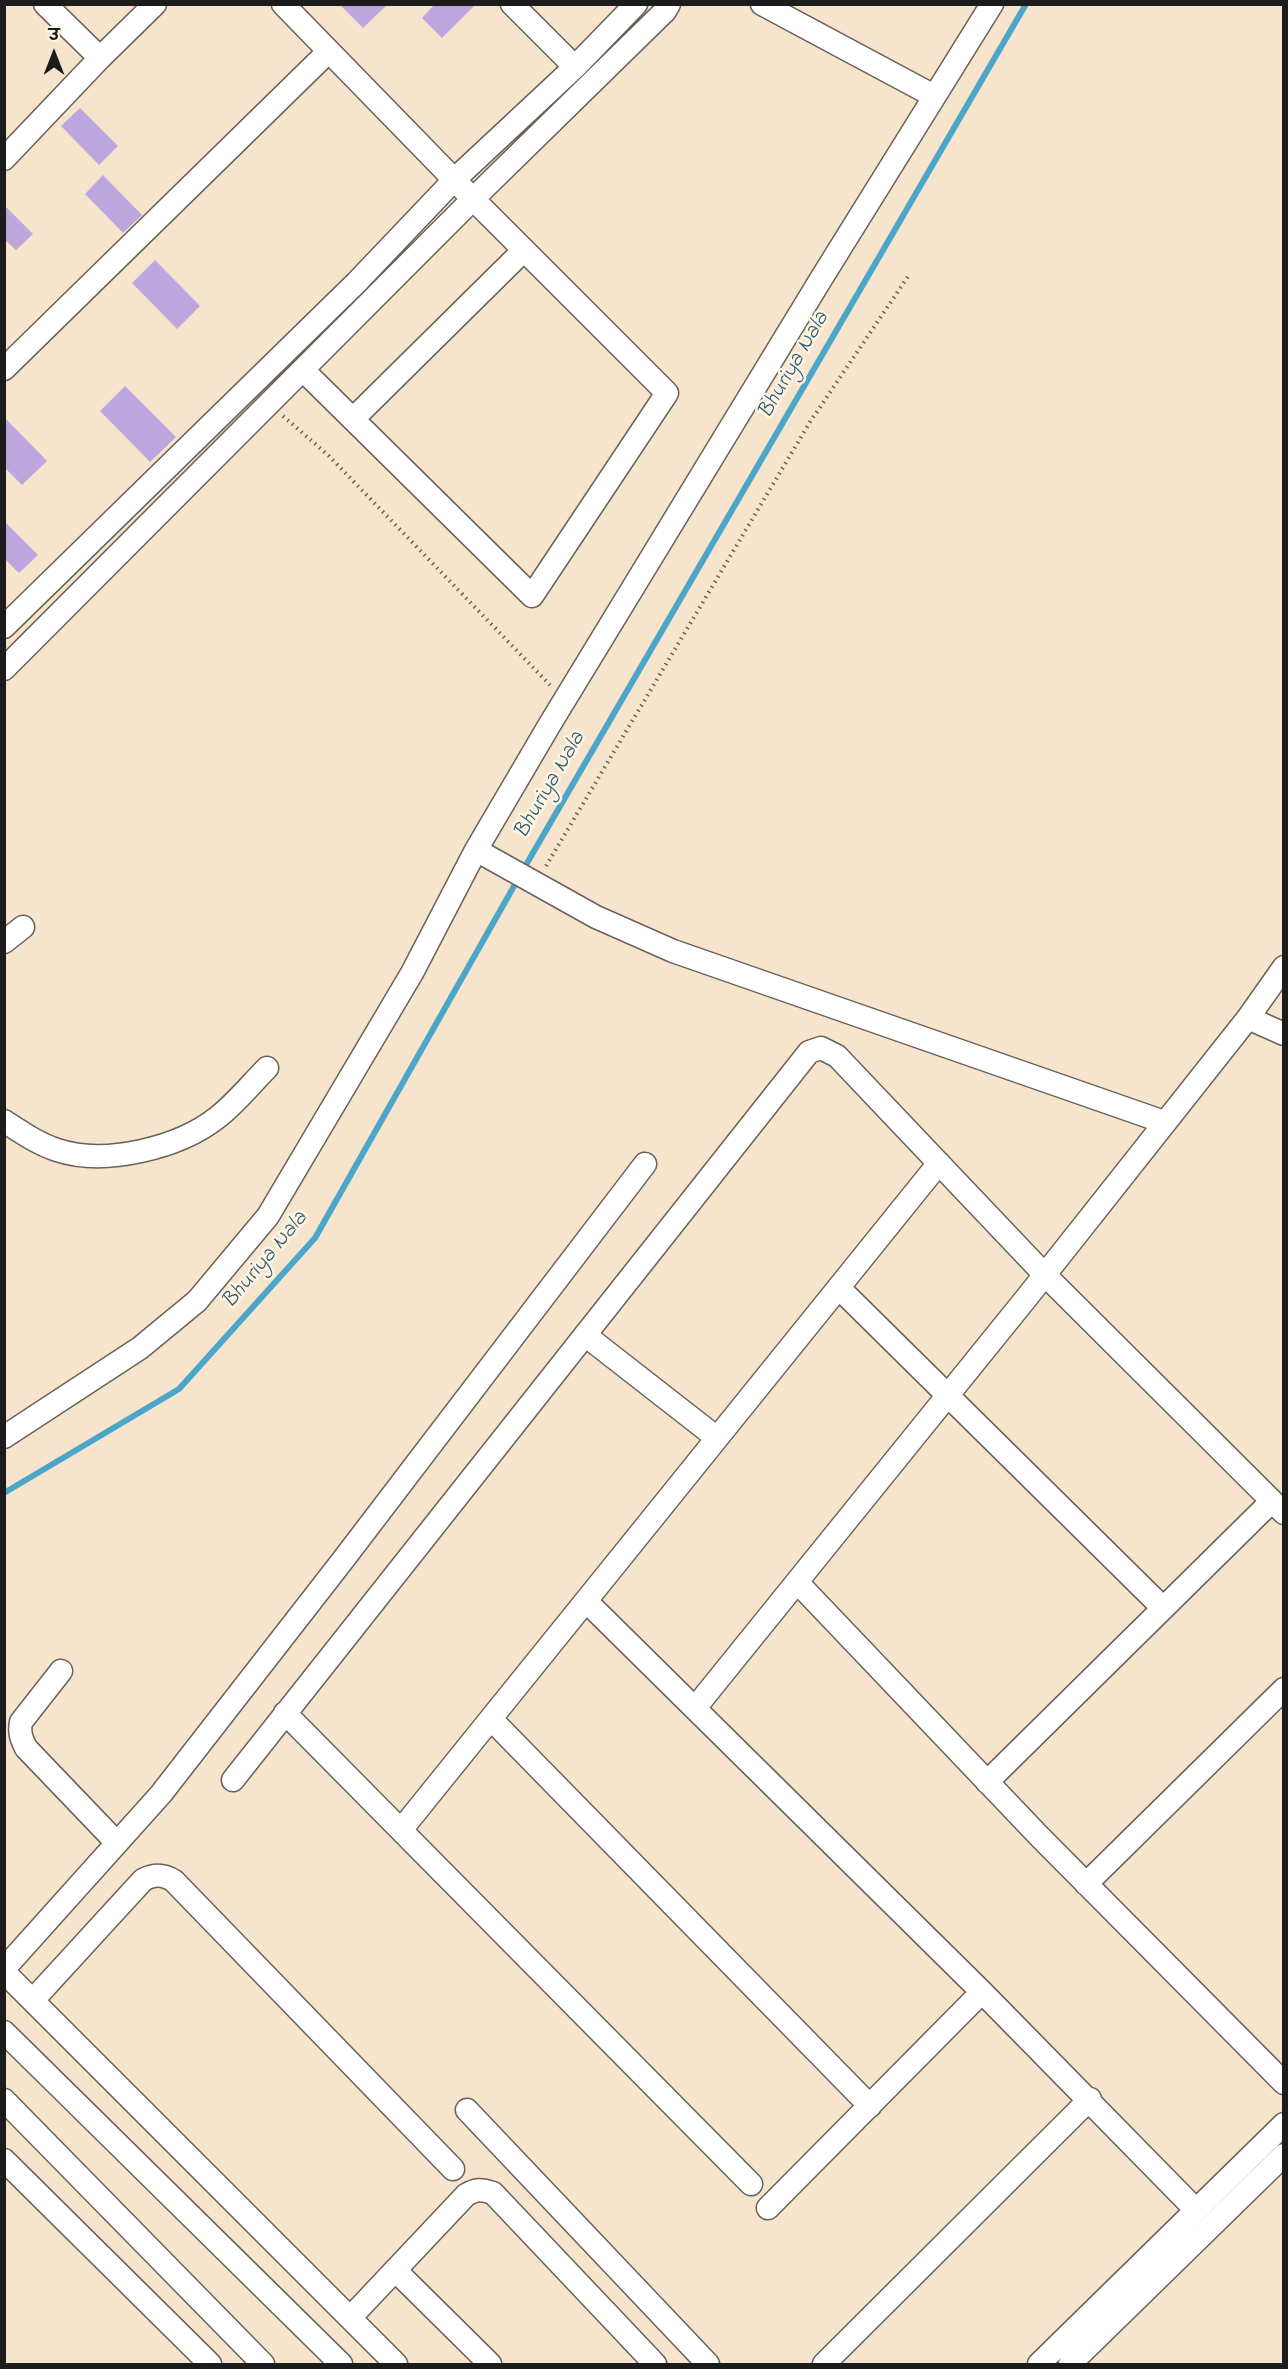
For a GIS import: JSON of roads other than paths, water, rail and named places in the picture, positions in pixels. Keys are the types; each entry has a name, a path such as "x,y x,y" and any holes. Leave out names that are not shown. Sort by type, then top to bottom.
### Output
{"street":[{"path":"45,4 100,58"},
{"path":"4,159 100,58 156,4"},
{"path":"283,4 667,393 532,596 303,370"},
{"path":"512,4 575,67"},
{"path":"4,627 356,283 455,179 575,67 636,4"},
{"path":"4,669 473,199 665,11 669,4"},
{"path":"762,4 934,96"},
{"path":"4,1437 140,1348 197,1301 238,1255 268,1216 484,855 565,700 992,4"},
{"path":"4,369 329,51"},
{"path":"353,419 524,250"},
{"path":"484,855 596,917 673,951 1164,1122"},
{"path":"4,942 23,927"},
{"path":"695,1708 1248,1018 1284,967"},
{"path":"1248,1018 1284,1034"},
{"path":"233,1780 809,1052 821,1048 837,1056 1044,1274 1278,1507 1163,1608 987,1782"},
{"path":"4,1121 42,1144 82,1156 106,1156 157,1147 193,1133 218,1117 267,1068"},
{"path":"401,1830 939,1163"},
{"path":"396,2364 4,1970 160,1794 343,1560 645,1164"},
{"path":"839,1288 1163,1608"},
{"path":"585,1335 717,1438"},
{"path":"797,1582 1086,1884 1284,2083"},
{"path":"586,1600 982,1992 1196,2210"},
{"path":"61,1671 21,1722 19,1729 21,1738 26,1748 117,1843"},
{"path":"1086,1884 1284,1689"},
{"path":"285,1713 751,2184"},
{"path":"491,1719 870,2106"},
{"path":"33,2000 143,1880 151,1876 167,1876 453,2169"},
{"path":"768,2208 982,1992"},
{"path":"4,2032 341,2364"},
{"path":"4,2100 263,2364"},
{"path":"824,2364 1089,2100"},
{"path":"467,2110 708,2364"},
{"path":"1040,2364 1284,2124"},
{"path":"1070,2364 1284,2155"},
{"path":"4,2160 210,2364"},
{"path":"350,2318 466,2195 474,2190 492,2193 655,2364"},
{"path":"395,2270 490,2364"}],"waterway":[{"name":"Bhuriya Nala","path":"523,870 1026,4"},
{"name":"Bhuriya Nala","path":"4,1493 179,1389 315,1238 518,879"}]}
